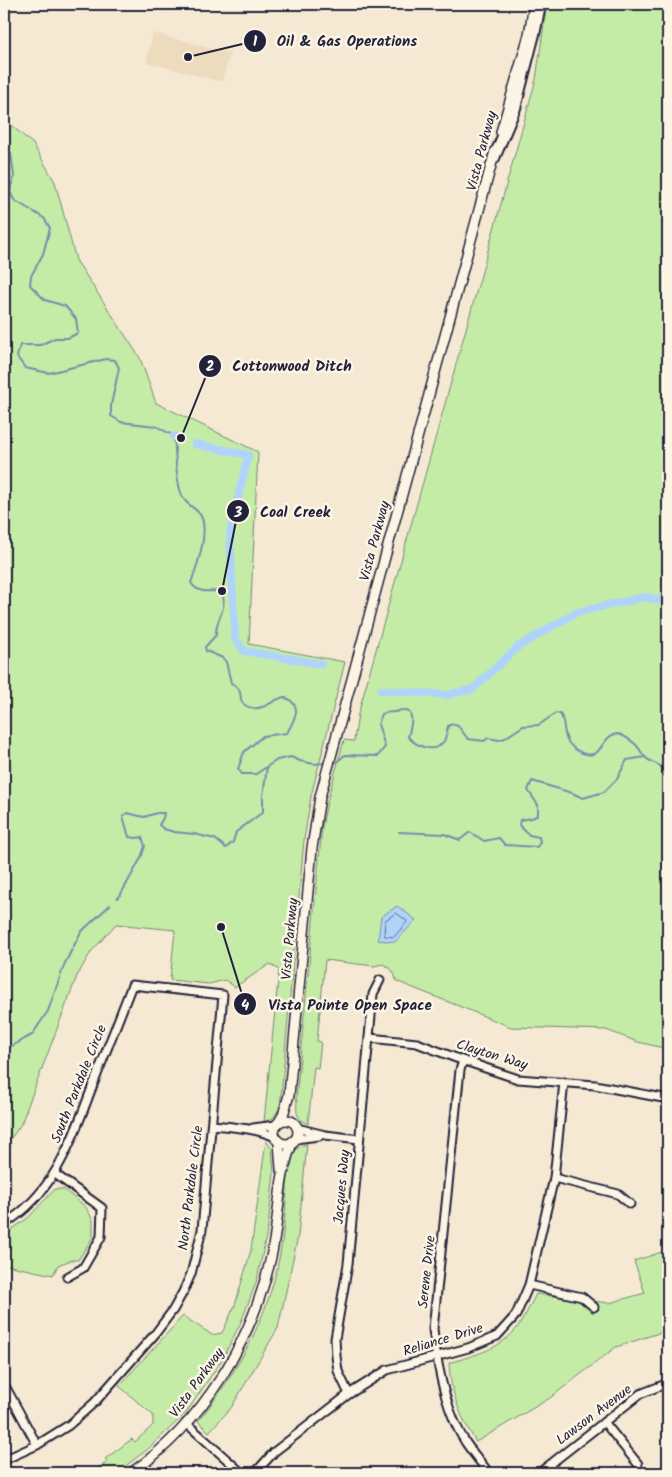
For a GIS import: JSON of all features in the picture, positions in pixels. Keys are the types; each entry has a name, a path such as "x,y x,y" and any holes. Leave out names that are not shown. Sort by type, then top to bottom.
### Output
{"main road":[{"path":"494,158 515,108 536,30 540,4"}],"street":[{"name":"Vista Parkway","path":"277,1124 283,1115 289,1095 312,848 320,797 529,35 534,4"},
{"name":"Jacques Way","path":"349,1394 338,1371 335,1339 348,1264 373,994 380,980"},
{"name":"South Parkdale Circle","path":"4,1224 40,1193 55,1174 72,1140 132,985 184,991"},
{"name":"North Parkdale Circle","path":"4,1460 37,1445 70,1425 95,1402 155,1334 173,1310 191,1274 202,1230 223,995 184,991"},
{"name":"Clayton Way","path":"370,1038 417,1043 463,1061 518,1079 595,1085 668,1099"},
{"name":"Serene Drive","path":"463,1061 460,1070 434,1329 436,1357 456,1426 466,1443 489,1473"},
{"name":"Reliance Drive","path":"255,1473 274,1452 349,1394 387,1370 468,1348 497,1336 516,1315 530,1284 554,1178 564,1082"},
{"name":"Vista Parkway","path":"289,1095 294,1125"},
{"path":"245,1129 277,1124 285,1120 325,1136"},
{"path":"277,1124 274,1129 277,1139"},
{"path":"294,1125 297,1132 294,1140"},
{"path":"212,1126 245,1129 269,1134 286,1144 294,1140 325,1136 359,1139"},
{"name":"Vista Parkway","path":"277,1139 282,1174"},
{"name":"Vista Parkway","path":"131,1473 155,1454 186,1424 221,1378 245,1336 256,1310 271,1257 282,1174 294,1140"},
{"path":"55,1174 102,1208 101,1237 83,1268 66,1277"},
{"path":"554,1178 618,1194 630,1204"},
{"path":"530,1284 582,1297 594,1308"},
{"name":"Lawson Avenue","path":"539,1473 640,1394 668,1383"},
{"path":"4,1384 37,1445"},
{"path":"604,1422 638,1464"},
{"path":"186,1424 242,1473"}],"shaded area":[{"path":"153,33 230,53 222,82 146,62"}],"green space":[{"path":"547,4 668,4 668,1049 638,1042 606,1030 511,1027 396,981 392,971 383,964 374,966 325,960 317,1041 321,1042 318,1068 314,1067 308,1124 301,1120 298,1115 296,1100 322,827 327,802 344,740 354,741 358,714 536,79"},
{"path":"4,119 33,144 55,182 76,260 140,358 156,403 258,452 249,644 345,662 311,796 304,840 280,1108 273,1118 264,1122 279,970 270,964 235,987 225,980 209,984 170,980 175,930 116,924 91,952 77,976 21,1124 4,1148"},
{"path":"266,1141 272,1149 274,1173 268,1227 257,1280 241,1322 222,1360 186,1413 148,1449 116,1473 90,1473 108,1462 105,1459 132,1439 135,1442 153,1425 153,1415 119,1386 183,1316 212,1335 222,1333 235,1305 251,1250"},
{"path":"307,1144 298,1236 278,1328 231,1408 209,1432 198,1421 239,1363 260,1321 275,1277 280,1254 289,1167 291,1167 293,1155 297,1149"},
{"path":"55,1189 63,1189 85,1206 93,1220 93,1237 78,1260 71,1260 58,1265 53,1275 4,1265 4,1235 28,1218"},
{"path":"668,1250 668,1330 616,1347 550,1398 476,1442 457,1404 449,1363 486,1351 500,1344 520,1324 536,1294 609,1303 645,1293 634,1261"}],"water":[{"path":"397,906 416,920 395,942 378,940 381,917"}],"waterway":[{"path":"4,148 11,153 14,176 10,192 14,200 44,218 50,228 43,254 31,276 30,285 45,300 65,306 76,319 78,333 68,338 55,338 40,345 20,345 17,357 25,368 49,373 106,359 115,360 119,368 111,405 111,416 121,422 156,426 174,436 181,493 185,501 201,516 204,531 201,550 191,583 197,589 222,591 223,604 216,635 205,647 206,651 223,658 226,662 231,683 239,690 242,702 246,706 259,708 284,697 290,700 296,708 295,717 287,733 263,736 244,752 238,769 242,774 256,774 277,760 291,757 314,764 325,763"},
{"path":"174,436 181,438"},
{"path":"195,444 248,455 230,533 235,638 244,651 321,664"},
{"path":"381,690 447,695 473,689 519,646 577,612 645,597 668,602"},
{"path":"332,763 335,763 345,755 378,756 385,747 378,724 382,714 387,712 402,710 410,713 411,725 408,737 426,748 435,748 440,745 444,741 448,726 452,724 458,726 468,739 484,741 488,738 499,740 523,726 539,725 556,713 562,717 568,742 578,751 590,755 594,754 608,738 618,734 633,743 649,761 661,767 668,774"},
{"path":"399,832 444,834 460,840 470,832 484,841 499,838 505,845 537,847 540,842 539,837 529,835 519,825 520,820 538,815 538,805 528,790 532,781 583,798 604,792 617,779 627,760 645,757"},
{"path":"117,898 141,858 145,846 142,837 129,837 123,816 127,813 144,817 164,813 159,825 164,829 215,839 226,848 233,842 236,832 263,812 267,767"},
{"path":"4,1050 32,1035 48,1011 65,963 81,932 110,905"}],"place":[{"name":"Oil & Gas Operations","path":"188,57"},
{"name":"Cottonwood Ditch","path":"181,438"},
{"name":"Coal Creek","path":"222,591"},
{"name":"Vista Pointe Open Space","path":"221,927"}]}
